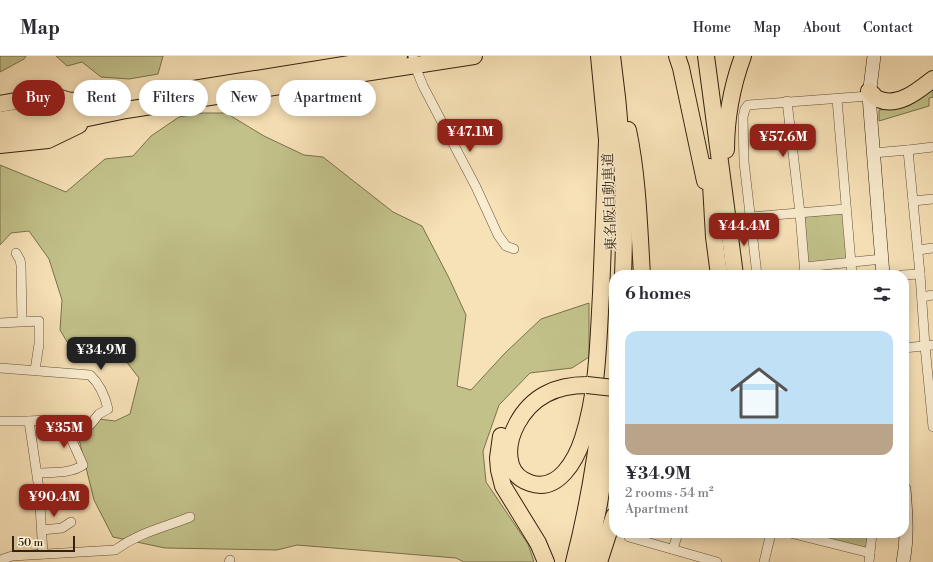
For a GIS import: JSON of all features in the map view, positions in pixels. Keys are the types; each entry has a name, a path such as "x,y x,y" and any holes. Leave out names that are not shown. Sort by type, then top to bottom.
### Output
{"highway":[{"path":"131,103 399,56"},
{"path":"131,104 414,61 474,56"},
{"path":"730,56 733,91"},
{"path":"719,270 722,238 725,156 729,110 743,56"},
{"path":"608,57 634,158 639,211 642,270"},
{"name":"東名阪自動車道","path":"608,57 607,140 611,192 610,270"},
{"name":"東名阪自動車道","path":"608,57 618,114 623,191 624,270"},
{"path":"702,57 709,145 722,238"},
{"path":"680,60 701,159 722,238 733,270"},
{"path":"913,94 933,76"},
{"path":"869,93 878,99 894,102 913,94 933,79"},
{"path":"0,104 43,96 54,96 73,101"},
{"path":"0,121 73,112"},
{"path":"0,121 8,123 55,116 65,127"},
{"path":"0,145 48,140 65,127 86,116"},
{"path":"0,132 65,127"},
{"path":"607,140 597,367 587,425 577,454 565,472 557,479 547,484 536,485 524,481 517,475 511,466 509,456 511,437 520,418 531,406 544,395 554,390 587,381 609,379"},
{"name":"東名阪自動車道","path":"574,562 587,502 595,454 607,356 609,306"},
{"path":"546,562 538,543 503,486 498,458 500,440 507,419 528,394 557,379 567,377 609,387"},
{"path":"587,562 599,504 609,438"},
{"path":"599,562 609,531"}],"street":[{"path":"874,56 869,93 883,270"},
{"path":"414,61 423,86 476,187 498,236 506,246 514,249"},
{"path":"757,270 744,162 743,117 745,109 748,105 787,101 836,99 869,93"},
{"path":"836,99 852,270"},
{"path":"787,101 805,270"},
{"path":"873,153 933,147"},
{"path":"908,150 922,297 929,345 933,427"},
{"path":"913,201 933,199"},
{"path":"751,217 846,209"},
{"path":"918,250 933,248"},
{"path":"16,253 21,265 22,321"},
{"path":"810,270 851,262 882,259"},
{"path":"909,275 920,274"},
{"path":"922,297 933,295"},
{"path":"0,323 39,321 39,344 35,370"},
{"path":"909,347 929,345"},
{"path":"0,368 90,375 99,385 108,409 99,414 90,425 67,428"},
{"path":"29,420 37,473 43,554"},
{"path":"0,421 45,420 65,425 83,465 78,469 37,473"},
{"path":"3,560 12,556 115,550 143,533 190,517"},
{"path":"42,530 62,528 71,522"},
{"path":"633,538 717,562"},
{"path":"673,549 676,538"},
{"path":"764,562 770,538"},
{"path":"824,538 870,558 872,538"},
{"path":"903,562 906,538"}],"shaded area":[{"path":"0,56 26,56 24,59 0,72"},
{"path":"56,56 163,56 158,74 129,79 101,77 82,62 67,66"},
{"path":"933,89 933,97 929,98 929,106 879,121 879,110 909,105"},
{"path":"208,113 216,113 216,116 231,116 264,136 304,155 323,157 393,212 422,226 466,315 457,386 471,390 505,353 541,319 589,303 589,357 572,368 530,373 499,405 483,451 486,482 528,544 534,562 464,562 456,558 297,545 277,550 165,548 113,537 94,500 78,435 90,418 115,421 130,414 139,378 122,356 72,350 60,330 62,300 49,259 29,231 11,233 0,245 0,165 66,192 105,159 133,156 151,136 179,117 208,116"},
{"path":"843,213 848,260 807,265 803,217"},
{"path":"828,538 868,538 867,549"}]}
